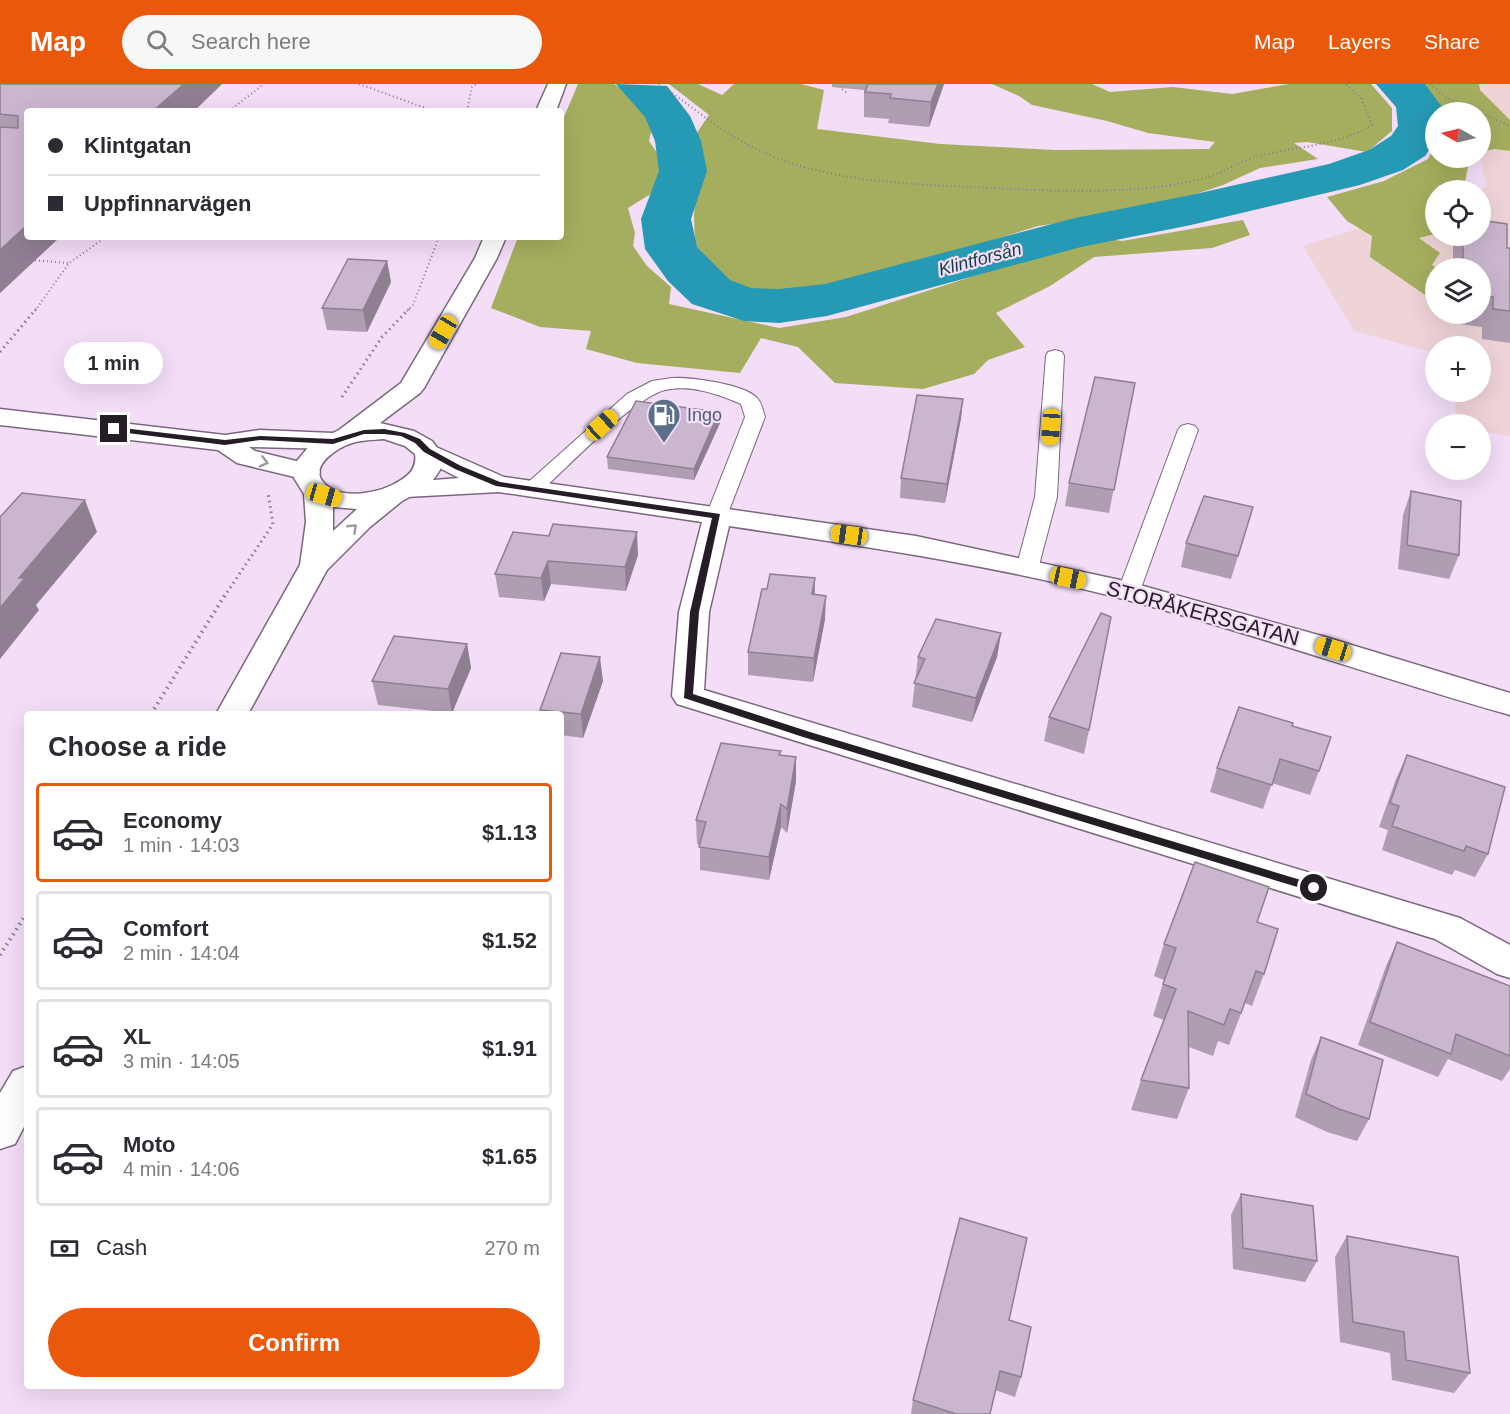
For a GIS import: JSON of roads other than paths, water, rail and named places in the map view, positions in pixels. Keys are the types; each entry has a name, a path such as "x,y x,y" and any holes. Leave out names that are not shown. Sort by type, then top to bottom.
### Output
{"street":[{"path":"547,108 557,84"},
{"path":"315,565 320,522 307,466 313,455 411,388 486,258 494,240"},
{"path":"234,711 315,565 360,521 425,474 430,462 422,446 411,388"},
{"path":"0,417 225,443"},
{"name":"STORÅKERSGATAN","path":"225,443 260,438 339,439 364,432 384,431 403,434 458,468 499,484 916,545 1129,591 1311,643 1510,704"},
{"name":"STORÅKERSGATAN","path":"225,443 246,457 312,482 341,500 360,501 399,492 499,484"},
{"path":"717,516 694,612 688,696 1447,928 1510,963"},
{"path":"0,1131 24,1088"}],"lane":[{"path":"1027,569 1046,497 1055,356"},
{"path":"532,489 620,409 649,389 675,384 702,384 728,390 750,401 755,417 717,516"},
{"path":"1129,591 1188,430"}],"waterway":[{"name":"Klintforsån","path":"638,84 651,95 667,116 678,141 683,171 666,219 671,249 687,270 711,292 744,304 779,306 827,300 1075,233 1191,210 1343,175 1386,160 1408,146 1421,126 1419,107 1407,90 1398,84"}],"place":[{"name":"Ingo","path":"664,444"}]}
